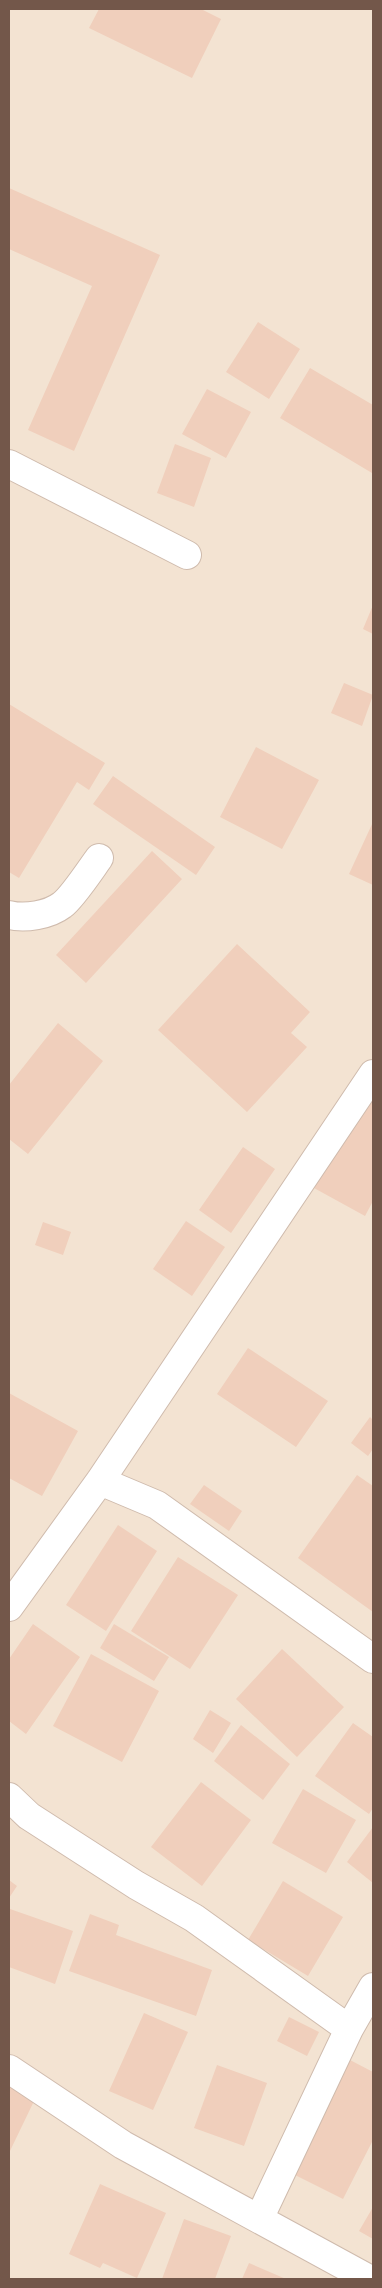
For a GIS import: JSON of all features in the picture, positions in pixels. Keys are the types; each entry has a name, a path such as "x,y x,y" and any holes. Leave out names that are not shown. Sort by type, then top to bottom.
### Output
{"street":[{"path":"9,464 187,555"},
{"path":"9,915 17,917 39,915 62,905 100,858"},
{"path":"9,1607 100,1481 373,1074"},
{"path":"100,1481 157,1505 373,1660"},
{"path":"9,1797 29,1816 136,1885 194,1918 349,2029"},
{"path":"259,2219 349,2029 373,1987"},
{"path":"9,2069 123,2145 369,2279"}],"shaded area":[{"path":"9,9 373,9 373,2279 9,2279"}],"building":[{"path":"99,9 201,9 221,19 192,78 89,28"},
{"path":"9,188 160,255 74,451 28,430 92,286 9,249"},
{"path":"258,322 300,349 269,399 226,372"},
{"path":"310,368 373,405 372,473 280,418"},
{"path":"207,389 251,412 226,458 182,434"},
{"path":"175,444 211,458 194,507 157,493"},
{"path":"373,605 373,634 363,629"},
{"path":"344,683 373,695 362,726 331,713"},
{"path":"9,704 105,763 89,790 77,782 19,878 9,872"},
{"path":"256,747 319,780 282,849 220,817"},
{"path":"113,776 215,847 196,875 93,804"},
{"path":"373,822 373,885 349,874"},
{"path":"152,851 182,879 86,983 56,955"},
{"path":"237,944 310,1012 291,1033 307,1047 247,1112 158,1030"},
{"path":"58,1023 103,1061 28,1154 9,1139 9,1085"},
{"path":"364,1097 373,1102 373,1201 365,1216 314,1188"},
{"path":"243,1147 275,1169 231,1233 199,1210"},
{"path":"186,1221 225,1247 192,1296 153,1269"},
{"path":"43,1222 71,1232 63,1255 35,1245"},
{"path":"248,1348 328,1401 296,1447 217,1394"},
{"path":"9,1393 78,1431 42,1496 9,1478"},
{"path":"370,1417 373,1420 373,1449 368,1456 351,1443"},
{"path":"357,1475 373,1486 373,1612 298,1558"},
{"path":"204,1485 242,1511 229,1531 190,1504"},
{"path":"118,1525 157,1551 106,1631 66,1605"},
{"path":"178,1557 238,1595 190,1669 131,1631"},
{"path":"33,1624 80,1657 26,1734 9,1721 9,1659"},
{"path":"114,1624 169,1657 154,1681 100,1648"},
{"path":"282,1649 344,1707 297,1757 236,1699"},
{"path":"91,1654 159,1691 122,1762 53,1726"},
{"path":"210,1710 231,1723 213,1753 193,1739"},
{"path":"353,1723 373,1737 373,1808 369,1814 315,1776"},
{"path":"241,1725 290,1764 263,1800 214,1761"},
{"path":"201,1782 251,1820 202,1886 151,1847"},
{"path":"303,1789 356,1820 326,1873 272,1843"},
{"path":"373,1827 373,1883 347,1862"},
{"path":"9,1880 17,1886 9,1898"},
{"path":"283,1881 343,1917 308,1976 248,1940"},
{"path":"10,1909 73,1931 55,1984 9,1967"},
{"path":"90,1914 119,1925 116,1935 212,1970 196,2016 69,1971"},
{"path":"144,2013 188,2032 153,2110 109,2091"},
{"path":"289,2017 319,2032 307,2056 277,2041"},
{"path":"350,2060 373,2072 373,2140 343,2199 293,2174"},
{"path":"217,2065 267,2083 244,2146 194,2128"},
{"path":"9,2086 35,2099 9,2153"},
{"path":"100,2184 166,2213 137,2278 103,2263 100,2268 69,2254"},
{"path":"373,2207 373,2239 359,2231"},
{"path":"184,2219 231,2236 215,2279 162,2279"},
{"path":"249,2263 286,2279 242,2279"}]}
